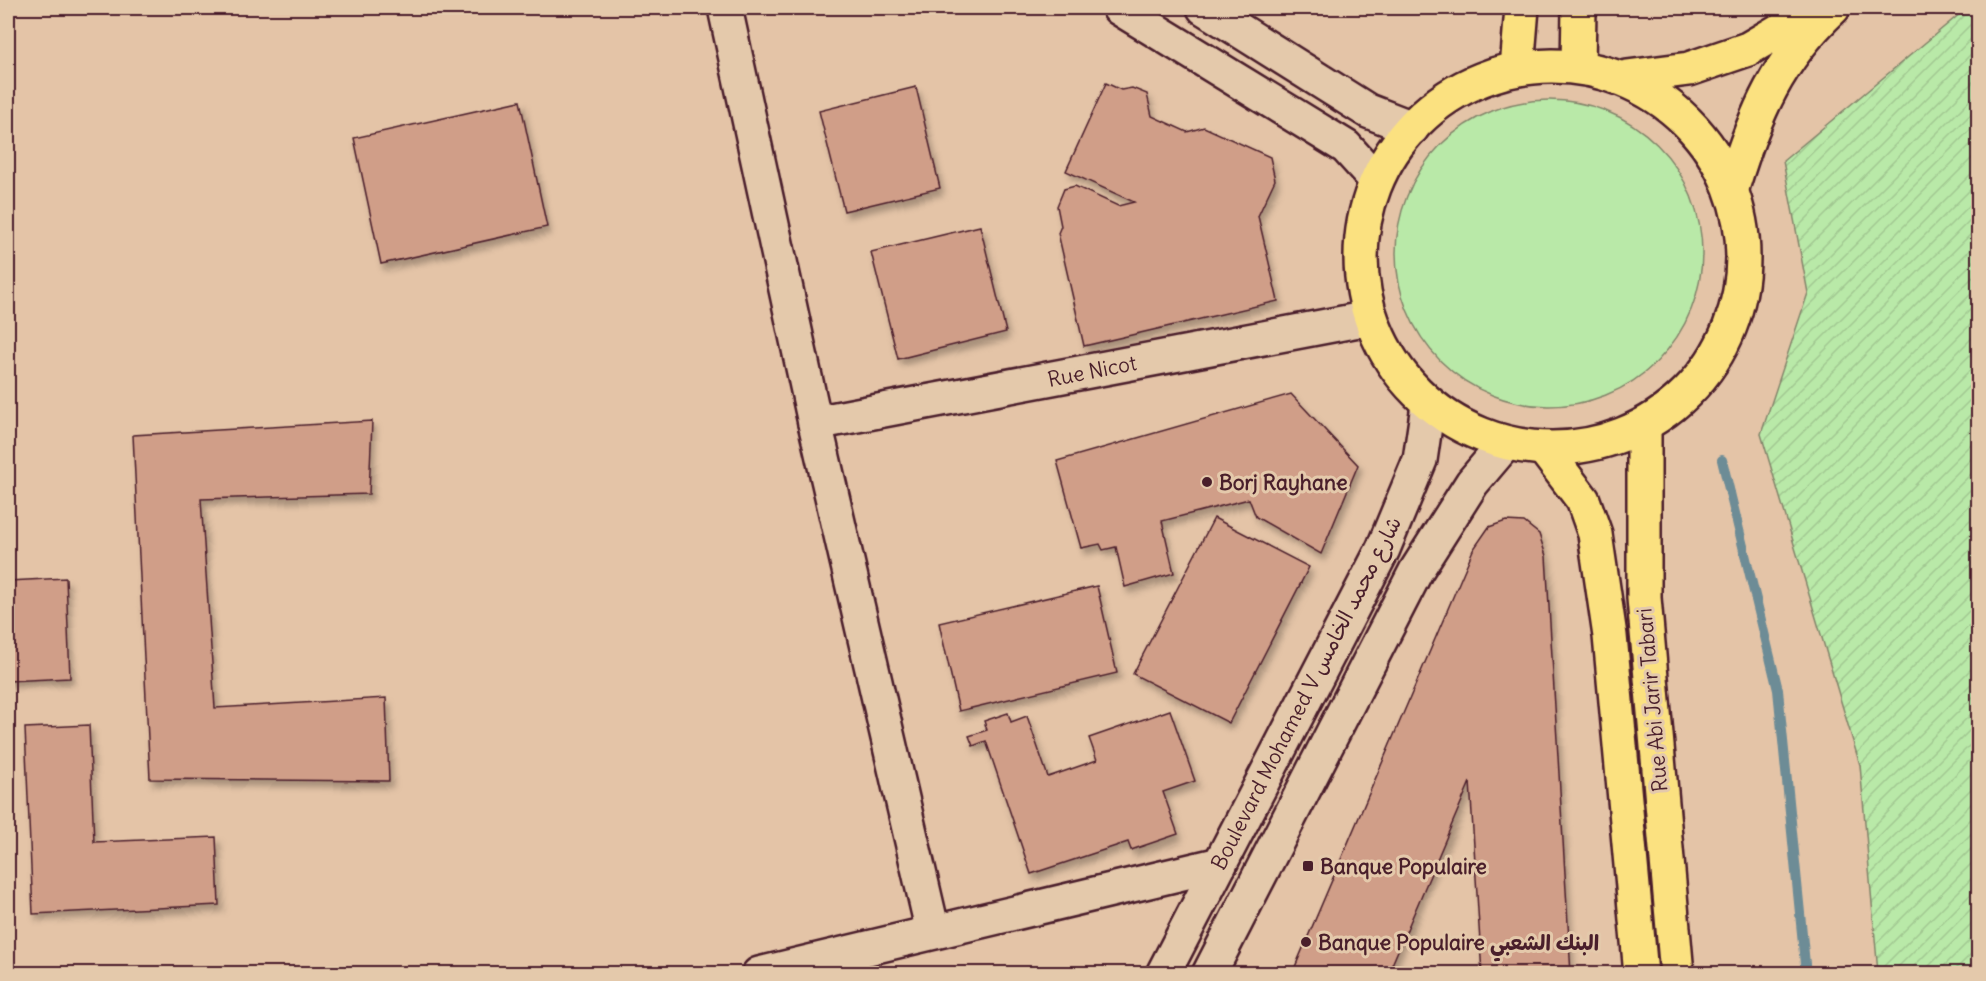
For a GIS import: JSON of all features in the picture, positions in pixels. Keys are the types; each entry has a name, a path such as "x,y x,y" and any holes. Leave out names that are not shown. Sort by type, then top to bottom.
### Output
{"main road":[{"path":"1517,69 1522,8"},
{"path":"1578,67 1579,8"},
{"path":"1627,77 1659,98 1688,122 1733,185 1742,238 1740,294 1721,347 1688,393 1644,426 1545,450 1505,444 1428,405 1393,366 1370,318 1360,248 1376,180 1404,135 1455,92 1517,69 1578,67 1627,77 1689,69 1748,49 1818,8"},
{"path":"1733,185 1750,128 1777,74 1813,27 1833,8"},
{"name":"Rue Abi Jarir Tabari","path":"1644,426 1644,598 1677,974"},
{"name":"Rue Abi Jarir Tabari","path":"1545,450 1583,500 1595,534 1610,636 1641,974"}],"street":[{"path":"724,8 815,423 933,932"},
{"path":"1119,8 1346,147 1376,180"},
{"path":"1204,8 1368,111 1412,128"},
{"name":"Rue Nicot","path":"815,423 1370,318"},
{"name":"Boulevard Mohamed V شارع محمد الخامس","path":"1163,974 1383,549 1420,460 1428,405"},
{"name":"Boulevard Mohamed V شارع محمد الخامس","path":"1209,974 1416,571 1472,483 1505,444"},
{"path":"759,974 1220,864"}],"green space":[{"path":"1967,8 1978,8 1978,973 1878,973 1860,765 1761,434 1808,293 1783,161"},
{"path":"1549,100 1579,103 1607,112 1634,126 1657,145 1676,168 1690,195 1699,223 1702,253 1699,283 1690,311 1676,338 1657,361 1634,380 1607,394 1579,403 1549,406 1519,403 1491,394 1464,380 1441,361 1422,338 1408,311 1399,283 1396,253 1399,223 1408,195 1422,168 1441,145 1464,126 1491,112 1519,103"}],"building":[{"path":"1106,83 1121,90 1132,88 1147,94 1152,116 1187,132 1204,127 1270,157 1275,180 1258,216 1278,301 1084,346 1058,233 1061,226 1057,206 1064,189 1075,186 1118,206 1134,202 1066,171"},
{"path":"916,87 940,188 844,211 819,111"},
{"path":"520,101 547,227 381,264 354,138"},
{"path":"980,226 1006,332 898,359 871,252"},
{"name":"Borj Rayhane","path":"1291,394 1358,465 1321,554 1256,517 1249,499 1162,521 1174,573 1125,587 1116,547 1103,550 1100,544 1081,548 1057,461"},
{"path":"372,421 369,494 201,499 215,708 386,698 389,781 150,779 133,435"},
{"path":"1214,518 1309,567 1229,723 1133,674"},
{"path":"1506,521 1524,522 1539,534 1546,556 1571,974 1482,974 1470,782 1388,974 1310,974 1295,967 1473,550 1489,527"},
{"path":"66,578 70,678 8,681 8,581"},
{"path":"1097,586 1117,673 959,711 939,623"},
{"path":"1170,710 1195,781 1163,792 1178,834 1131,850 1128,842 1031,874 986,741 973,746 969,736 987,730 984,721 1008,713 1011,722 1027,716 1048,777 1097,760 1089,738"},
{"path":"89,725 94,842 216,837 219,905 33,914 25,728"}],"waterway":[{"path":"1722,460 1778,690 1806,974"}],"place":[{"name":"Borj Rayhane","path":"1207,482"},
{"name":"Banque Populaire","path":"1308,866"},
{"name":"Banque Populaire البنك الشعبي","path":"1306,942"}]}
